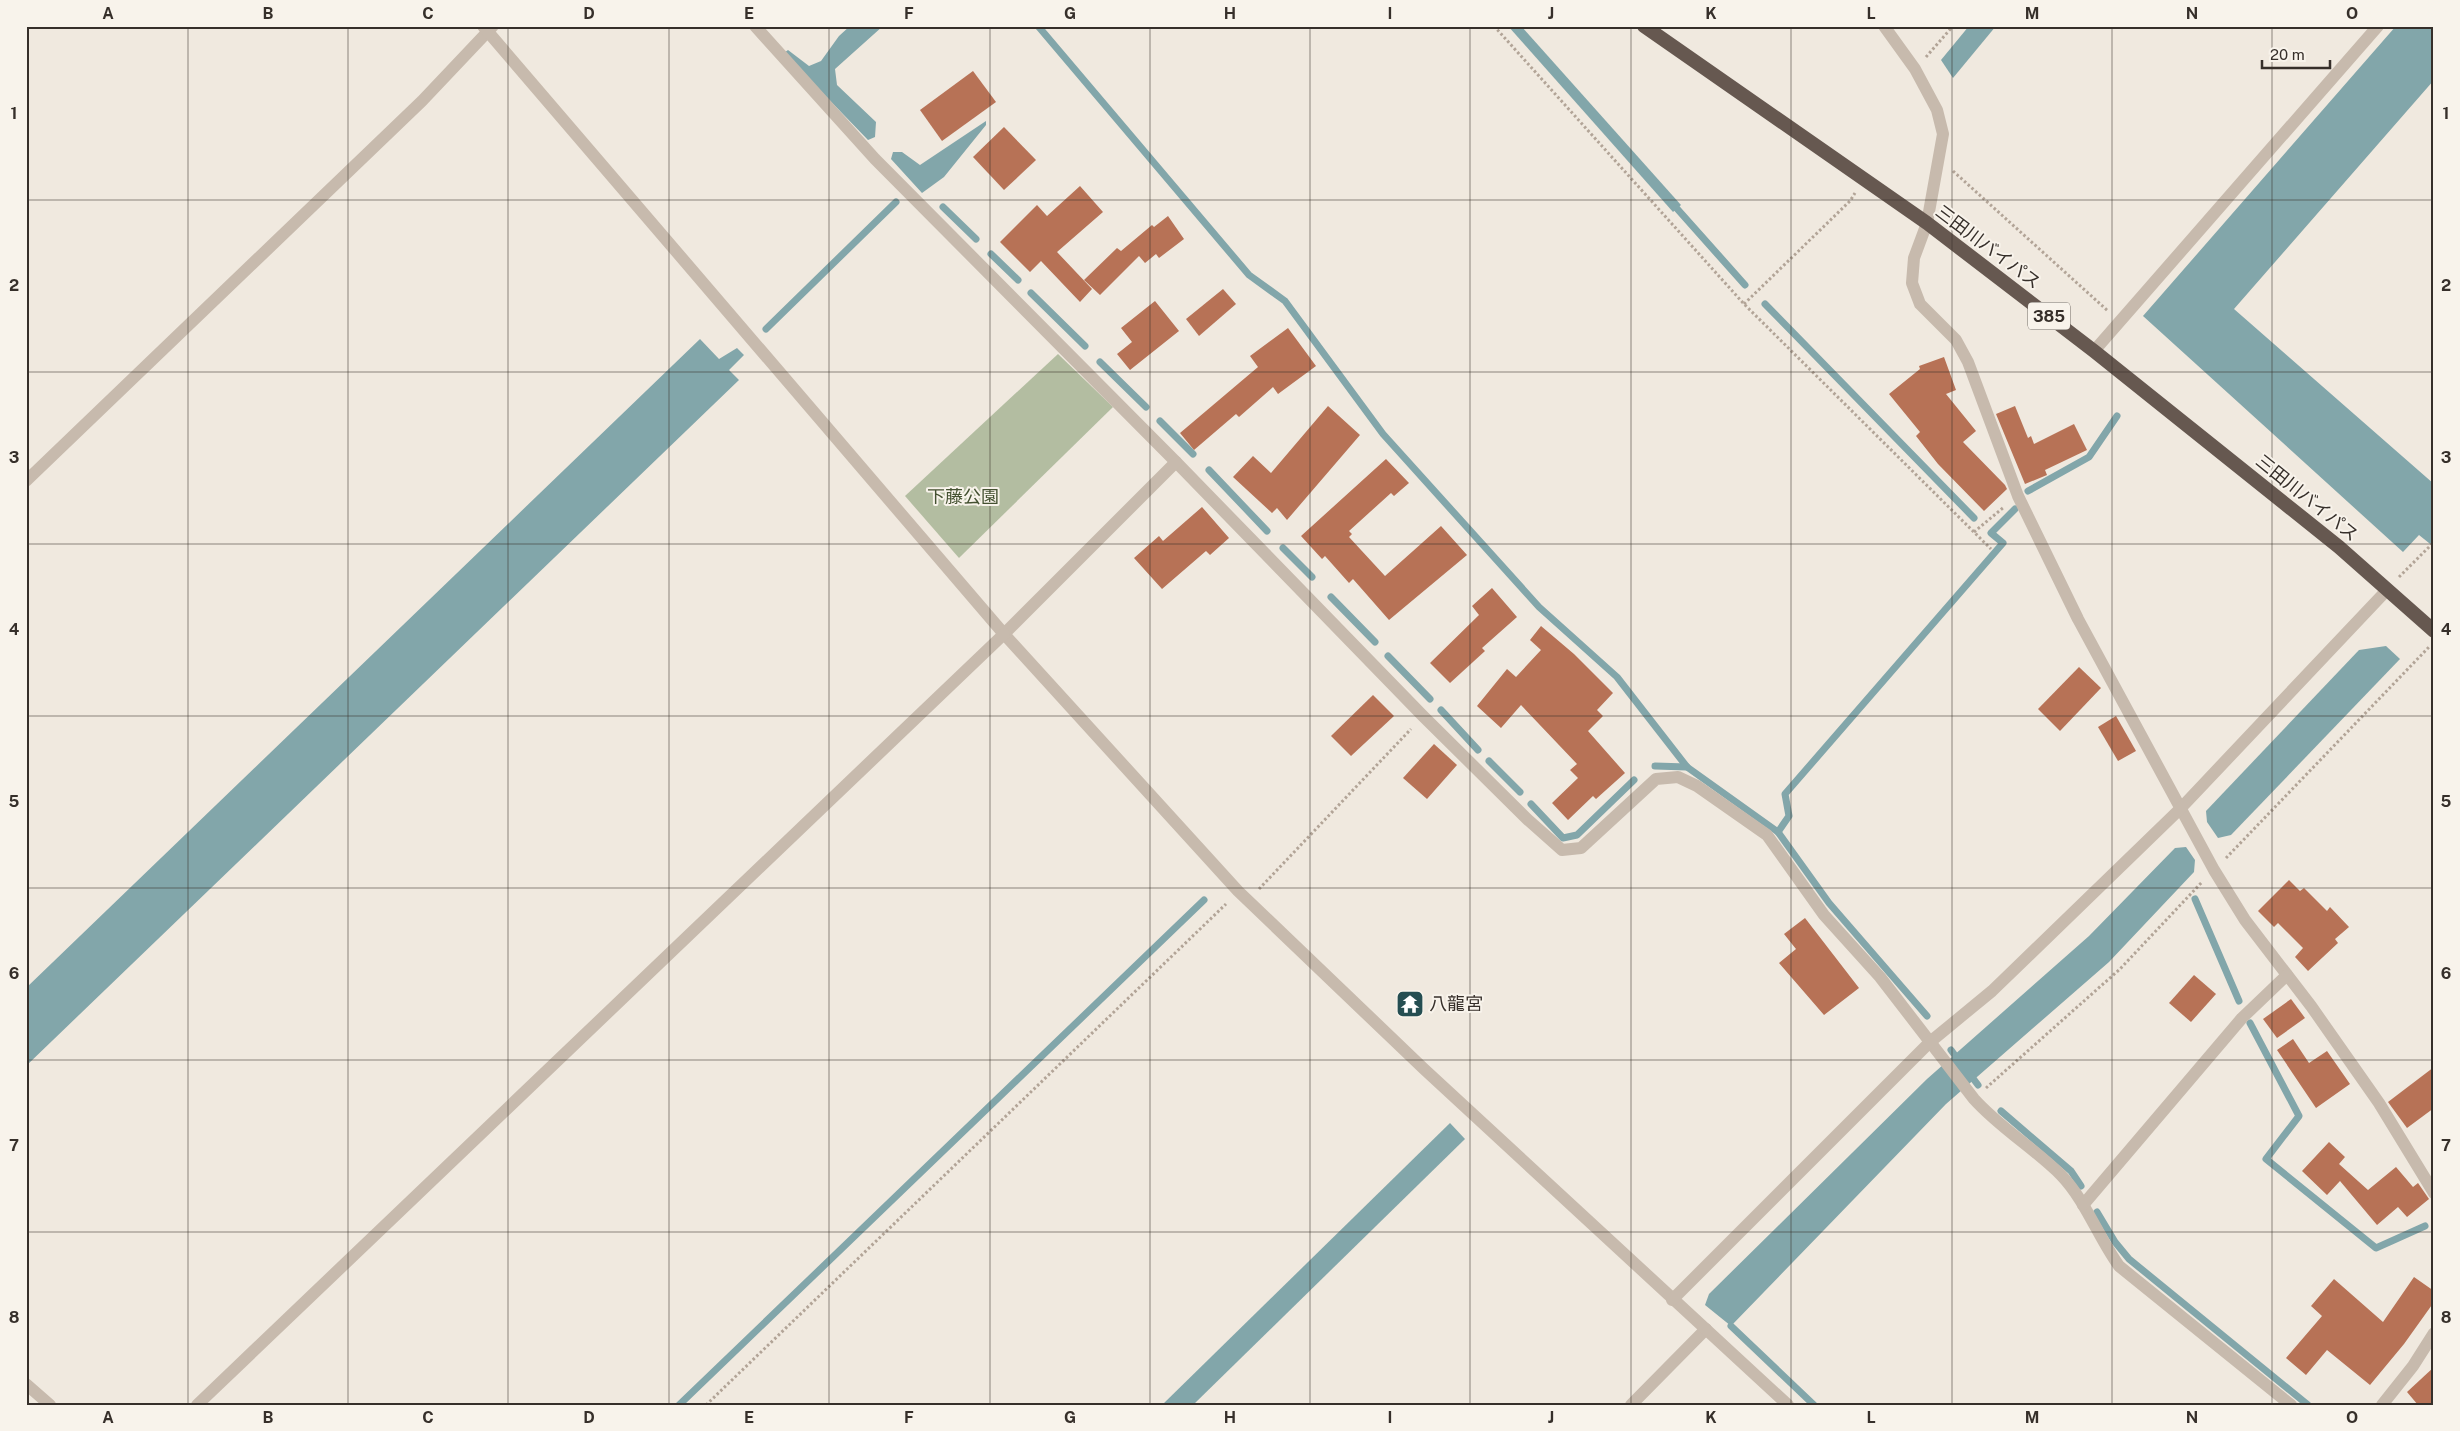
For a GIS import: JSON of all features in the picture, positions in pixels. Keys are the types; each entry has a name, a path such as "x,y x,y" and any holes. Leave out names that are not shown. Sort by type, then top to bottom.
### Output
{"highway":[{"name":"三田川バイパス","path":"1644,26 1927,223 2094,351 2339,547 2434,631"}],"street":[{"path":"755,26 875,159 1176,462 1422,716 1527,819 1562,850 1581,848 1656,779 1678,777 1697,786 1767,835 1824,915 1880,977 1941,1057 1987,1113 2061,1176 2083,1205 2105,1246 2119,1266 2291,1405"},
{"path":"1884,26 1915,69 1937,110 1943,134 1927,223 1914,258 1912,283 1920,304 1956,340 1968,362 2018,496 2078,619 2180,809 2245,920 2311,1006 2379,1103 2434,1193"},
{"path":"2094,351 2378,26"},
{"path":"26,481 414,108 488,28 1004,634 1238,891 1424,1070 1788,1405"},
{"path":"197,1405 1004,634 1176,462"},
{"path":"1672,1300 1930,1042 1992,991 2180,809 2386,590"},
{"path":"2083,1205 2242,1018 2287,975"},
{"path":"1631,1405 1706,1328"},
{"path":"2382,1405 2413,1366 2434,1333"},
{"path":"26,1384 50,1405"}],"path":[{"path":"1494,26 1744,304 1991,548"},
{"path":"1915,69 1953,26"},
{"path":"1939,158 2120,321"},
{"path":"1744,304 1850,201 1864,179"},
{"path":"1974,532 2018,496"},
{"path":"2386,590 2434,542"},
{"path":"706,1405 1238,891 1257,891 1422,716"}],"green space":[{"name":"下藤公園","path":"1058,354 1113,407 959,558 905,496"}],"water":[{"path":"850,26 883,26 835,69 837,85 876,122 875,137 868,140 784,53 788,50 809,66 821,61 839,36"},
{"path":"1508,26 1521,26 1681,205 1673,212"},
{"path":"1969,26 1996,26 1953,78 1941,60"},
{"path":"2396,26 2434,26 2434,80 2234,309 2434,484 2434,547 2419,535 2403,552 2143,316"},
{"path":"986,121 986,125 944,177 922,193 891,159 893,152 902,152 920,165"},
{"path":"700,339 719,359 737,348 744,355 729,370 739,380 26,1066 26,988"},
{"path":"2386,646 2400,659 2231,835 2218,838 2207,822 2206,811 2359,650"},
{"path":"2186,847 2195,860 2194,872 2109,962 1946,1104 1731,1326 1705,1305 1709,1294 1927,1079 2089,936 2175,848"},
{"path":"1450,1123 1465,1139 1193,1405 1162,1405"}],"building":[{"path":"973,71 996,102 942,141 920,110"},
{"path":"1004,127 1036,160 1004,190 973,157"},
{"path":"1080,186 1103,212 1057,252 1092,289 1080,302 1041,261 1030,272 1000,242 1037,205 1047,216"},
{"path":"1168,216 1184,239 1159,258 1156,254 1145,263 1139,256 1100,295 1084,280 1117,248 1121,251 1152,225 1154,227"},
{"path":"1223,289 1236,304 1199,336 1186,319"},
{"path":"1155,301 1179,331 1130,370 1117,354 1132,342 1121,328"},
{"path":"1288,328 1316,366 1278,394 1273,387 1239,417 1236,414 1194,450 1180,433 1258,367 1250,356"},
{"path":"1944,357 1956,390 1946,394 1976,431 1963,442 2007,489 1984,511 1938,464 1916,436 1920,432 1889,394 1920,369 1919,366"},
{"path":"1328,406 1360,435 1287,520 1277,508 1272,513 1233,477 1253,456 1271,473"},
{"path":"2015,406 2028,438 2031,436 2034,444 2074,424 2087,450 2045,470 2047,475 2025,484 1996,414"},
{"path":"1386,459 1409,483 1394,496 1391,493 1349,531 1352,534 1349,537 1385,576 1441,526 1467,555 1389,620 1353,579 1349,583 1325,556 1322,559 1301,536"},
{"path":"1202,507 1229,538 1210,555 1206,551 1162,589 1134,558 1159,536 1163,541"},
{"path":"1492,588 1517,617 1482,648 1485,651 1450,683 1430,663 1479,615 1472,606"},
{"path":"1541,626 1574,654 1613,693 1597,710 1603,716 1588,731 1625,773 1596,799 1593,796 1568,820 1552,803 1578,778 1570,770 1577,764 1521,705 1501,728 1477,706 1507,669 1516,677 1541,650 1530,640"},
{"path":"2079,667 2101,688 2060,731 2038,709"},
{"path":"1373,695 1394,716 1351,756 1331,736"},
{"path":"2116,716 2136,751 2118,761 2098,727"},
{"path":"1434,744 1457,765 1427,799 1403,778"},
{"path":"2289,880 2300,891 2304,888 2327,911 2330,907 2349,927 2335,939 2338,943 2308,971 2295,957 2303,948 2278,923 2274,927 2258,911"},
{"path":"1805,918 1859,988 1824,1015 1779,963 1796,949 1784,934"},
{"path":"2194,975 2216,994 2191,1022 2169,1003"},
{"path":"2291,999 2305,1018 2277,1038 2263,1019"},
{"path":"2293,1039 2309,1063 2327,1051 2350,1084 2316,1108 2277,1050"},
{"path":"2434,1067 2434,1108 2407,1128 2388,1102"},
{"path":"2329,1142 2345,1157 2339,1164 2368,1190 2396,1167 2413,1187 2418,1183 2429,1199 2407,1217 2398,1207 2377,1225 2340,1181 2327,1195 2302,1171"},
{"path":"2414,1277 2434,1291 2434,1302 2404,1344 2370,1385 2327,1350 2306,1375 2286,1358 2322,1316 2311,1306 2334,1279 2383,1322"},
{"path":"2434,1367 2434,1405 2418,1405 2407,1392"}],"waterway":[{"path":"1038,26 1249,275 1285,301 1383,434 1539,607 1617,677 1687,767 1778,832 1829,903 1927,1016"},
{"path":"766,329 896,202"},
{"path":"1672,203 1745,285"},
{"path":"943,207 976,239"},
{"path":"991,254 1018,280"},
{"path":"1031,293 1085,346"},
{"path":"1765,304 1974,518"},
{"path":"1100,362 1146,407"},
{"path":"2028,491 2089,457 2117,416"},
{"path":"1160,421 1193,454"},
{"path":"1209,470 1267,531"},
{"path":"1778,832 1789,816 1785,794 2003,543 1991,533 2015,509"},
{"path":"1283,548 1312,577"},
{"path":"1331,597 1375,642"},
{"path":"1388,656 1430,699"},
{"path":"1441,710 1478,750"},
{"path":"1489,761 1520,792"},
{"path":"1655,766 1687,767"},
{"path":"1531,804 1563,838 1577,835 1634,780"},
{"path":"2195,899 2239,1001"},
{"path":"679,1405 1204,900"},
{"path":"2250,1023 2299,1116 2266,1159 2376,1248 2425,1226"},
{"path":"1951,1050 1959,1061"},
{"path":"1969,1073 1978,1085"},
{"path":"2001,1111 2071,1171 2081,1186"},
{"path":"2097,1212 2115,1242 2129,1259 2308,1405"},
{"path":"1731,1326 1814,1405"}],"place":[{"name":"八龍宮","path":"1410,1004"}]}
